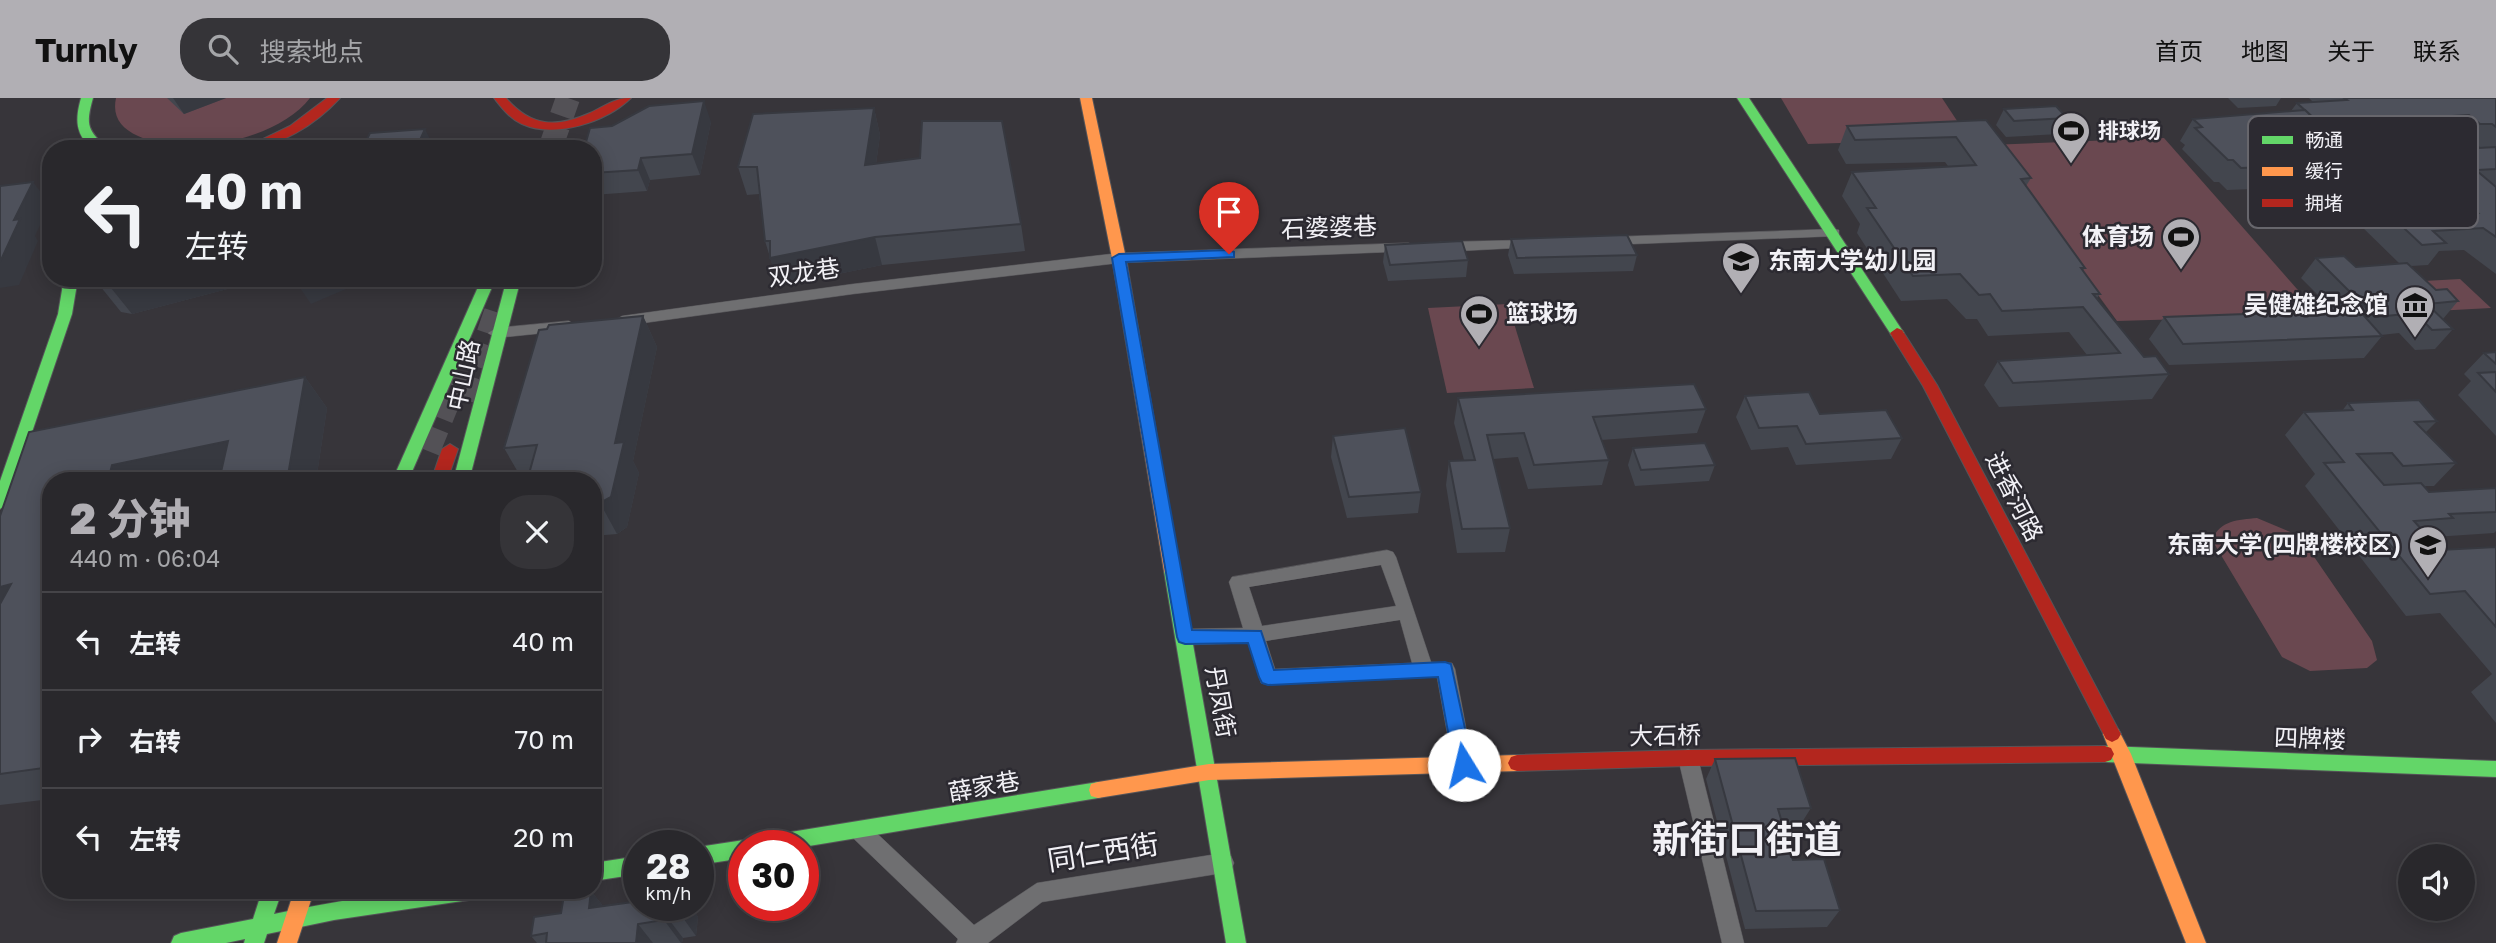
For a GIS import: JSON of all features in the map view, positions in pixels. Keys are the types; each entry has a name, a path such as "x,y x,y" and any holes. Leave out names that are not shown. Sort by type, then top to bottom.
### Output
{"street":[{"path":"86,140 79,124 87,98"},
{"path":"270,140 289,132 322,111 334,98"},
{"path":"499,98 502,105 538,131 541,138"},
{"path":"559,138 575,124 607,110 625,98"},
{"name":"丹凤街","path":"1086,98 1119,258 1209,772 1236,943"},
{"name":"进香河路","path":"1744,98 1834,233 1930,385 2122,754 2196,943"},
{"path":"527,122 544,127 575,124"},
{"path":"1587,242 1834,233"},
{"name":"石婆婆巷","path":"1119,258 1545,243"},
{"name":"双龙巷","path":"613,322 853,289 1119,258"},
{"path":"0,503 65,314 70,287"},
{"path":"404,472 428,411 467,335 486,287"},
{"name":"中山路","path":"463,472 481,408 496,333 511,287"},
{"path":"496,333 587,324"},
{"path":"442,472 450,449"},
{"path":"420,472 428,451"},
{"path":"1424,670 1387,556 1238,582 1268,677 1424,670 1445,669 1464,765"},
{"path":"1185,637 1255,635 1407,612"},
{"name":"大石桥","path":"1209,772 1688,758 2122,754"},
{"name":"四牌楼","path":"2122,754 2496,769"},
{"path":"1688,758 1733,943"},
{"name":"薛家巷","path":"819,837 1209,772"},
{"path":"860,831 972,941"},
{"name":"同仁西街","path":"972,941 1037,893 1223,863"},
{"path":"602,871 623,867"},
{"path":"260,927 261,899"},
{"path":"254,943 269,899"},
{"path":"287,943 301,899"},
{"path":"295,919 311,899"},
{"path":"181,943 295,919 418,899"}],"shaded area":[{"path":"116,98 310,98 295,113 276,125 234,140 149,140 138,136 119,121"},
{"path":"1781,98 1942,98 1969,139 1808,144"},
{"name":"体育场","path":"2164,138 2320,315 2117,321 1989,145"},
{"path":"2460,279 2491,308 2435,311 2406,282"},
{"name":"篮球场","path":"1508,304 1534,388 1447,393 1428,308"},
{"path":"2257,518 2295,534 2308,548 2372,641 2377,660 2367,668 2310,671 2282,657 2212,540 2215,533 2225,525"}],"building":[{"path":"2344,98 2496,98 2496,127 2492,124 2480,124 2478,116 2469,115 2311,116 2297,103 2347,100"},
{"path":"704,101 692,154 641,158 638,170 602,172 602,140 587,140 590,128 612,126 649,106"},
{"path":"2056,106 2067,118 2014,121 2004,109"},
{"path":"874,108 865,165 920,158 922,121 1002,121 1021,224 875,237 770,258 770,241 765,241 757,167 738,167 753,114"},
{"path":"2305,110 2311,116 2248,116 2248,168 2241,168 2233,160 2228,160 2195,128 2202,127 2193,119"},
{"path":"1986,120 2031,178 2021,179 2085,268 2081,268 2100,294 2093,294 2144,357 2156,356 2169,374 2013,383 1998,361 2120,353 2083,307 2002,311 1990,294 1979,295 1960,274 1913,276 1867,208 1876,208 1852,172 1976,165 1956,137 1855,140 1847,126"},
{"path":"425,129 420,140 352,140 367,139 370,133"},
{"path":"2496,147 2496,169 2478,170 2478,148"},
{"path":"2478,172 2496,187 2496,237 2483,228 2433,231 2446,243 2422,245 2404,228 2478,228"},
{"path":"33,182 14,220 20,219 0,262 0,186"},
{"path":"1627,235 1637,255 1517,258 1511,239"},
{"path":"1462,241 1468,260 1390,265 1385,245"},
{"path":"2344,256 2356,267 2407,263 2436,290 2447,289 2458,301 2427,304 2453,329 2432,330 2416,313 2375,317 2316,258"},
{"path":"2359,310 2382,336 2183,344 2164,317"},
{"path":"643,316 615,443 624,442 611,497 602,502 602,472 530,472 537,445 504,448 539,330 547,329 549,325"},
{"path":"2496,352 2496,364 2484,353"},
{"path":"2496,372 2496,392 2478,373"},
{"path":"305,377 289,472 221,472 228,441 112,465 110,472 42,472 42,768 0,774 0,604 11,584 0,587 0,516 29,432"},
{"path":"1694,384 1706,409 1593,417 1609,460 1534,465 1524,433 1487,435 1510,528 1462,529 1449,461 1475,460 1458,398"},
{"path":"1809,392 1820,414 1886,410 1902,438 1806,444 1797,426 1759,428 1745,396"},
{"path":"2419,400 2437,421 2415,422 2456,463 2403,466 2392,453 2357,454 2384,485 2421,483 2429,492 2496,488 2496,512 2449,514 2453,518 2414,521 2440,550 2496,547 2496,627 2465,591 2430,594 2324,463 2344,462 2304,412 2353,410 2348,403"},
{"path":"1405,428 1421,492 1349,497 1333,436"},
{"path":"1705,443 1715,465 1641,470 1633,448"},
{"path":"1795,758 1811,808 1778,809 1793,860 1824,859 1840,910 1756,911 1715,759"},
{"path":"563,899 590,899 589,908 623,903 623,921 658,921 638,924 636,943 546,943 547,933 531,936 534,917 561,913"}],"tunnel":[{"path":"553,140 568,98"},
{"path":"466,400 496,312"},
{"path":"428,451 460,372"}],"traffic: fast":[{"path":"87,98 83,128 90,140"},
{"path":"1743,98 1897,333"},
{"path":"0,503 65,314 70,287"},
{"path":"404,472 485,287"},
{"path":"463,472 512,287"},
{"path":"1172,571 1236,943"},
{"path":"2105,754 2496,769"},
{"path":"819,836 1098,790"},
{"path":"714,854 728,851"},
{"path":"602,871 623,867"},
{"path":"254,943 269,899"},
{"path":"181,943 334,911 415,899"}],"traffic: slow":[{"path":"1086,98 1119,258 1172,571"},
{"path":"2112,734 2196,943"},
{"path":"1098,790 1209,772 1517,763"},
{"path":"287,943 301,899"}],"traffic: jam":[{"path":"269,140 294,129 334,98"},
{"path":"500,98 513,113 527,122 543,126 576,122 625,98"},
{"path":"1897,333 1930,385 2112,734"},
{"path":"442,472 450,449"},
{"path":"1517,763 1688,758 2105,754"}],"place":[{"name":"排球场","path":"2071,165"},
{"name":"体育场","path":"2181,271"},
{"name":"东南大学幼儿园","path":"1741,295"},
{"name":"吴健雄纪念馆","path":"2415,339"},
{"name":"篮球场","path":"1479,348"},
{"name":"东南大学(四牌楼校区)","path":"2428,579"}],"district":[{"name":"新街口街道","path":"1747,840"}],"route":[{"path":"1229,254 1119,258 1185,637 1255,635 1268,677 1445,669 1464,765"}]}
